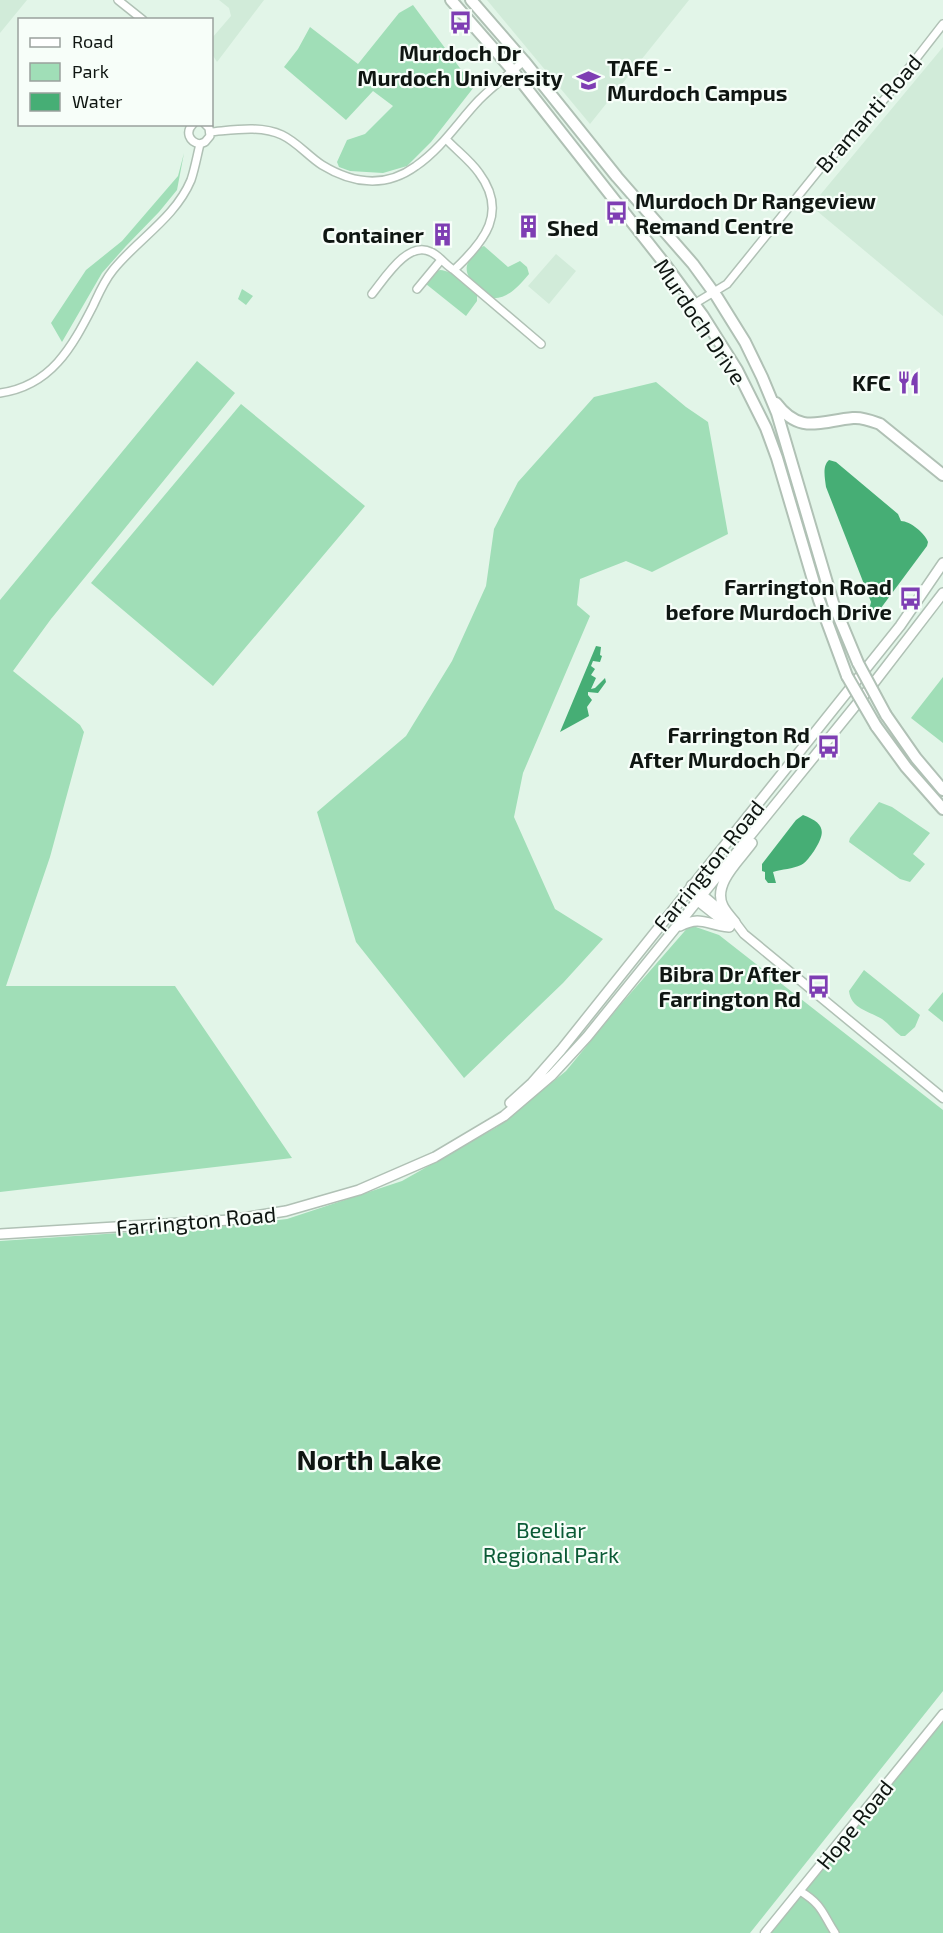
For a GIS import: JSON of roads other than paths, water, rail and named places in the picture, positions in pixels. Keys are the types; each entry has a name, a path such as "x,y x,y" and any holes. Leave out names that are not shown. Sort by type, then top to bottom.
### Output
{"main road":[{"name":"Murdoch Drive","path":"451,0 513,71 694,304 737,370 766,428 782,473 819,600 847,676 876,726 906,767 943,809"},
{"name":"Murdoch Drive","path":"471,0 524,61 617,177 693,264 745,342 770,396 844,633 886,715 911,751 943,790"},
{"path":"770,396 784,414 804,424 855,417 869,419 880,424 943,475"},
{"name":"Farrington Road","path":"481,1128 532,1083 900,626 943,563"},
{"name":"Farrington Road","path":"0,1234 230,1221 286,1211 385,1180 435,1157 504,1116 552,1075 587,1037 905,644 943,593"},
{"path":"778,778 779,784 782,784 813,748 824,744"},
{"path":"678,927 696,920 716,926 732,924 720,898 721,889 755,838 769,812"}],"street":[{"path":"118,0 140,18"},
{"name":"Bramanti Road","path":"694,304 727,284 823,165 848,141 943,24"},
{"path":"210,132 263,128 291,140 322,165 350,179 379,182 416,167 446,140 479,99 524,61"},
{"path":"192,126 189,129 189,137 195,144 208,140 210,132 206,126"},
{"path":"446,140 478,171 490,191 493,215 487,233 454,270"},
{"path":"0,393 20,388 34,381 61,360 78,336 113,270 171,211 182,196 195,166 200,144"},
{"path":"372,294 404,255 418,249 431,251 541,344"},
{"path":"417,289 441,261"},
{"path":"688,889 943,1098"},
{"name":"Hope Road","path":"765,1933 943,1714"},
{"path":"800,1891 815,1900 825,1912 835,1933"}],"water":[{"path":"829,460 836,462 898,514 901,521 917,528 928,542 878,610 869,610 871,602 826,487 825,469"},
{"path":"596,646 601,647 600,655 602,656 600,662 593,661 591,666 595,669 591,675 596,678 591,689 605,678 606,682 598,693 588,692 592,700 587,707 589,716 560,732"},
{"path":"803,815 815,821 821,828 822,833 818,844 803,864 773,872 776,883 768,883 765,879 765,872 762,871 762,864 796,820"}],"place":[{"name":"Murdoch Dr Murdoch University","path":"460,23"},
{"name":"TAFE - Murdoch Campus","path":"589,80"},
{"name":"Murdoch Dr Rangeview Remand Centre","path":"617,213"},
{"name":"Shed","path":"529,227"},
{"name":"Container","path":"442,234"},
{"name":"KFC","path":"909,382"},
{"name":"Farrington Road before Murdoch Drive","path":"910,599"},
{"name":"Farrington Rd After Murdoch Dr","path":"828,747"},
{"name":"Bibra Dr After Farrington Rd","path":"819,986"}],"district":[{"name":"North Lake","path":"369,1459"}],"park label":[{"name":"Beeliar Regional Park","path":"551,1542"}]}
